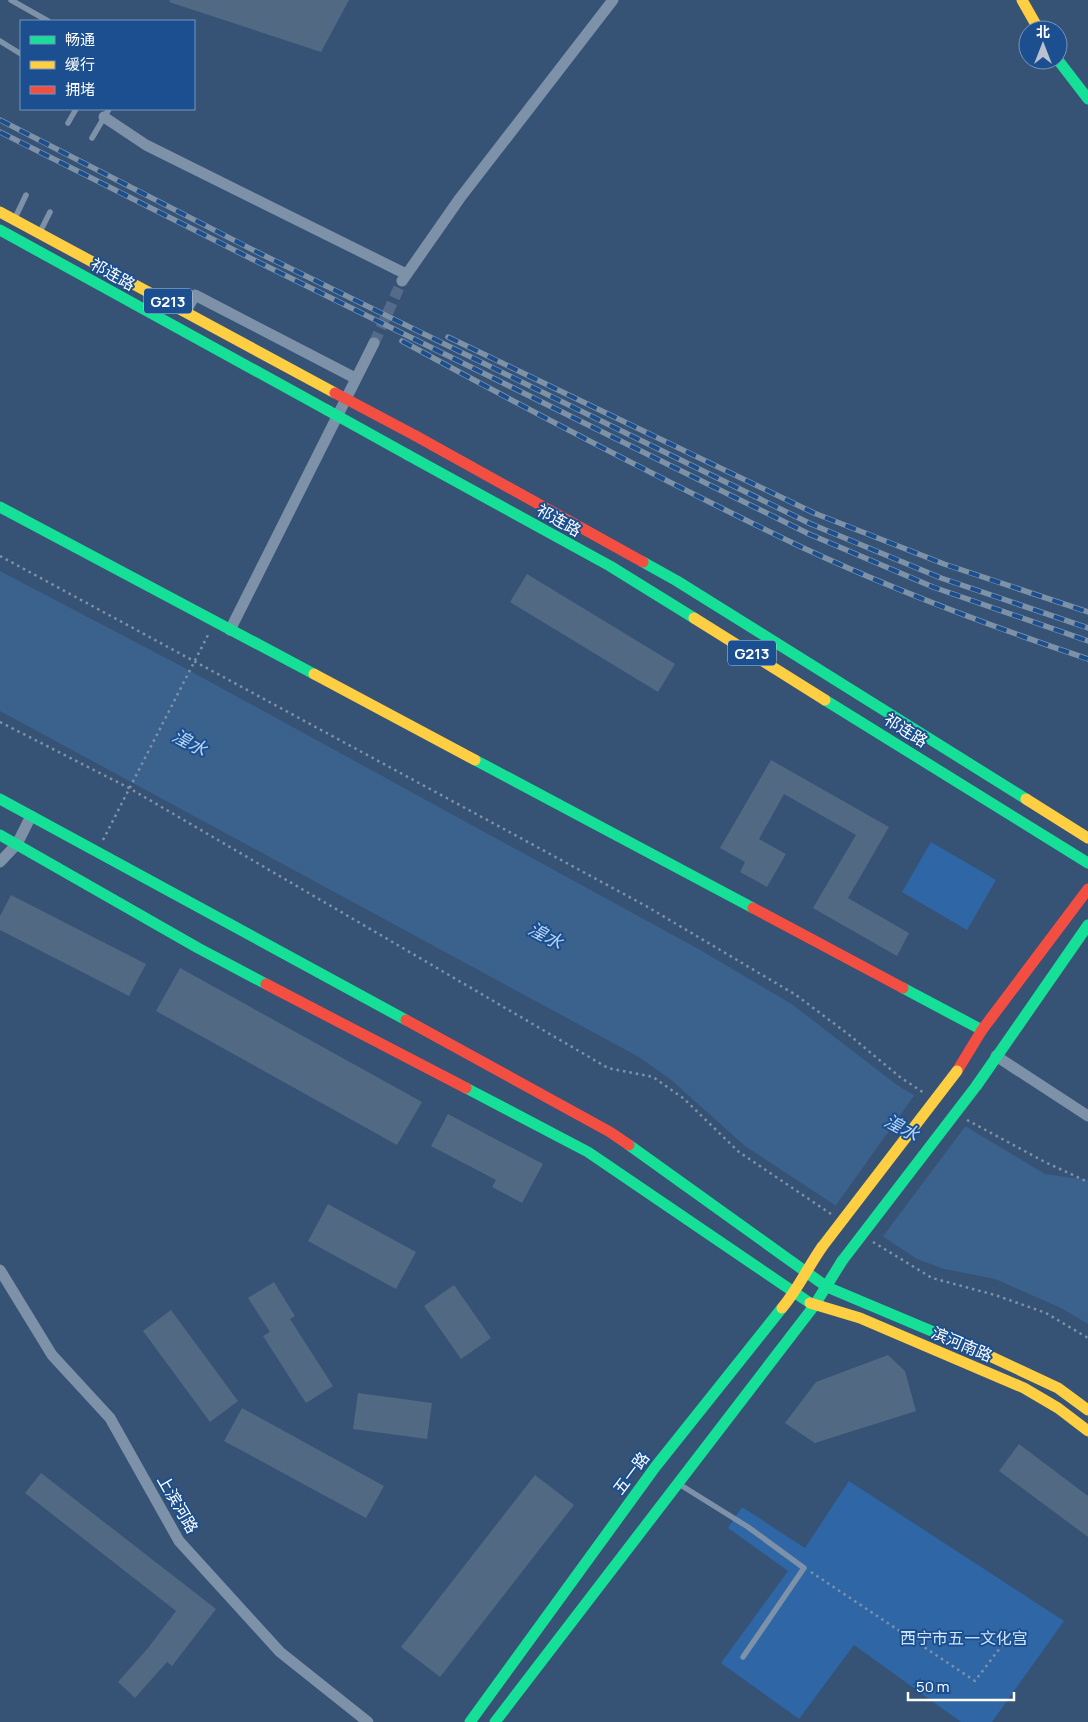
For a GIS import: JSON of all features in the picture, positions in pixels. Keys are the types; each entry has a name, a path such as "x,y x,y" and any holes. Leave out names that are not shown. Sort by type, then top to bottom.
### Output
{"main road":[{"path":"1022,0 1033,20"},
{"path":"1066,70 1088,99"},
{"name":"祁连路","path":"0,212 416,436 677,581 1088,838"},
{"name":"祁连路","path":"3,232 610,566 1088,863"},
{"path":"0,507 982,1030"},
{"path":"0,799 96,854 610,1132 827,1287 946,1335 1058,1388 1088,1410"},
{"name":"滨河南路","path":"0,835 198,948 588,1152 814,1306 860,1318 1024,1388 1058,1408 1088,1431"},
{"name":"五一路","path":"470,1722 656,1466 794,1294 804,1272 822,1247 957,1071 982,1030 1088,889"},
{"path":"495,1722 814,1306 842,1261 977,1085 1088,925"}],"street":[{"path":"106,113 146,145 404,277 460,198 613,0"},
{"path":"186,311 195,295 355,378"},
{"path":"230,630 374,343"},
{"path":"0,862 17,844 31,816"},
{"path":"996,1056 1088,1116"},
{"name":"上滨河路","path":"0,1270 52,1354 110,1418 179,1541 280,1652 368,1722"}],"lane":[{"path":"11,0 46,20"},
{"path":"0,42 20,53"},
{"path":"68,122 75,110"},
{"path":"92,138 106,113"},
{"path":"3,232 14,219 26,195"},
{"path":"31,247 50,212"},
{"path":"677,1483 748,1527 804,1568 743,1657"}],"path":[{"path":"0,556 655,911 796,995 848,1034 900,1077 931,1097"},
{"path":"96,854 215,623"},
{"path":"0,722 129,788 608,1068 653,1077 682,1098 739,1152 837,1218"},
{"path":"962,1117 1045,1162 1088,1182"},
{"path":"870,1240 932,1278 995,1295 1046,1313 1088,1338"},
{"path":"804,1568 975,1681 1009,1636"}],"green space":[{"path":"931,842 996,880 967,930 902,892"},
{"name":"西宁市五一文化宫","path":"849,1481 1064,1621 992,1722 961,1722 854,1645 799,1719 721,1663 788,1571 728,1528 742,1507 805,1548"}],"water":[{"name":"湟水","path":"0,571 183,667 702,951 793,1005 897,1085 1045,1174 1088,1180 1088,1324 1061,1308 995,1279 944,1269 917,1259 745,1146 669,1078 637,1056 0,711"}],"pier":[{"path":"916,1093 967,1124 881,1239 834,1208"}],"building":[{"path":"170,0 349,0 321,52 169,2"},
{"path":"527,574 675,664 658,692 510,602"},
{"path":"771,760 889,827 848,898 909,933 897,956 813,908 856,835 784,794 759,839 786,854 767,887 740,872 745,862 720,848"},
{"path":"11,895 146,964 129,996 0,930 0,916"},
{"path":"180,968 422,1102 397,1145 156,1011"},
{"path":"448,1114 543,1164 522,1203 492,1187 496,1180 431,1146"},
{"path":"328,1204 416,1252 396,1289 308,1241"},
{"path":"274,1282 295,1316 290,1319 333,1386 306,1403 263,1336 270,1332 248,1298"},
{"path":"454,1285 491,1338 461,1359 424,1306"},
{"path":"171,1310 238,1401 210,1422 143,1331"},
{"path":"888,1355 905,1371 916,1411 815,1443 785,1423 816,1382"},
{"path":"358,1393 432,1403 427,1439 353,1429"},
{"path":"242,1408 384,1486 366,1518 224,1441"},
{"path":"1019,1444 1088,1496 1088,1537 999,1471"},
{"path":"41,1473 216,1609 172,1666 167,1662 135,1698 118,1682 148,1648 176,1611 25,1493"},
{"path":"535,1475 574,1505 440,1677 401,1647"}],"tunnel":[{"path":"374,343 402,281"}],"railway":[{"path":"0,120 257,252 811,524 941,578 1088,628"},
{"path":"0,132 254,260 809,534 933,587 1088,641"},
{"path":"448,337 814,513 944,564 1088,612"},
{"path":"402,341 598,446 797,545 868,577 941,606 1088,659"}],"traffic: fast":[{"path":"1066,70 1088,99"},
{"path":"0,230 327,410"},
{"path":"327,410 408,455"},
{"path":"408,455 610,566 694,618"},
{"path":"0,507 314,674"},
{"path":"643,562 677,581 1026,799"},
{"path":"825,700 1088,863"},
{"path":"475,760 753,908"},
{"path":"0,799 406,1020"},
{"path":"0,835 198,948 266,984"},
{"path":"977,1085 1088,925"},
{"path":"903,988 982,1030"},
{"path":"842,1261 977,1085"},
{"path":"466,1088 588,1152 810,1303"},
{"path":"629,1145 827,1287 979,1351"},
{"path":"495,1722 814,1306 842,1261"},
{"path":"470,1722 656,1466 782,1308"}],"traffic: slow":[{"path":"1022,0 1033,20"},
{"path":"0,212 335,393"},
{"path":"694,618 825,700"},
{"path":"314,674 475,760"},
{"path":"1026,799 1088,838"},
{"path":"822,1247 957,1071"},
{"path":"782,1308 822,1247"},
{"path":"810,1303 860,1318 1024,1388 1058,1408 1088,1431"},
{"path":"979,1351 1058,1388 1088,1410"}],"traffic: jam":[{"path":"335,393 416,436"},
{"path":"416,436 643,562"},
{"path":"957,1071 982,1030 1088,889"},
{"path":"753,908 903,988"},
{"path":"266,984 466,1088"},
{"path":"406,1020 610,1132 629,1145"}]}
